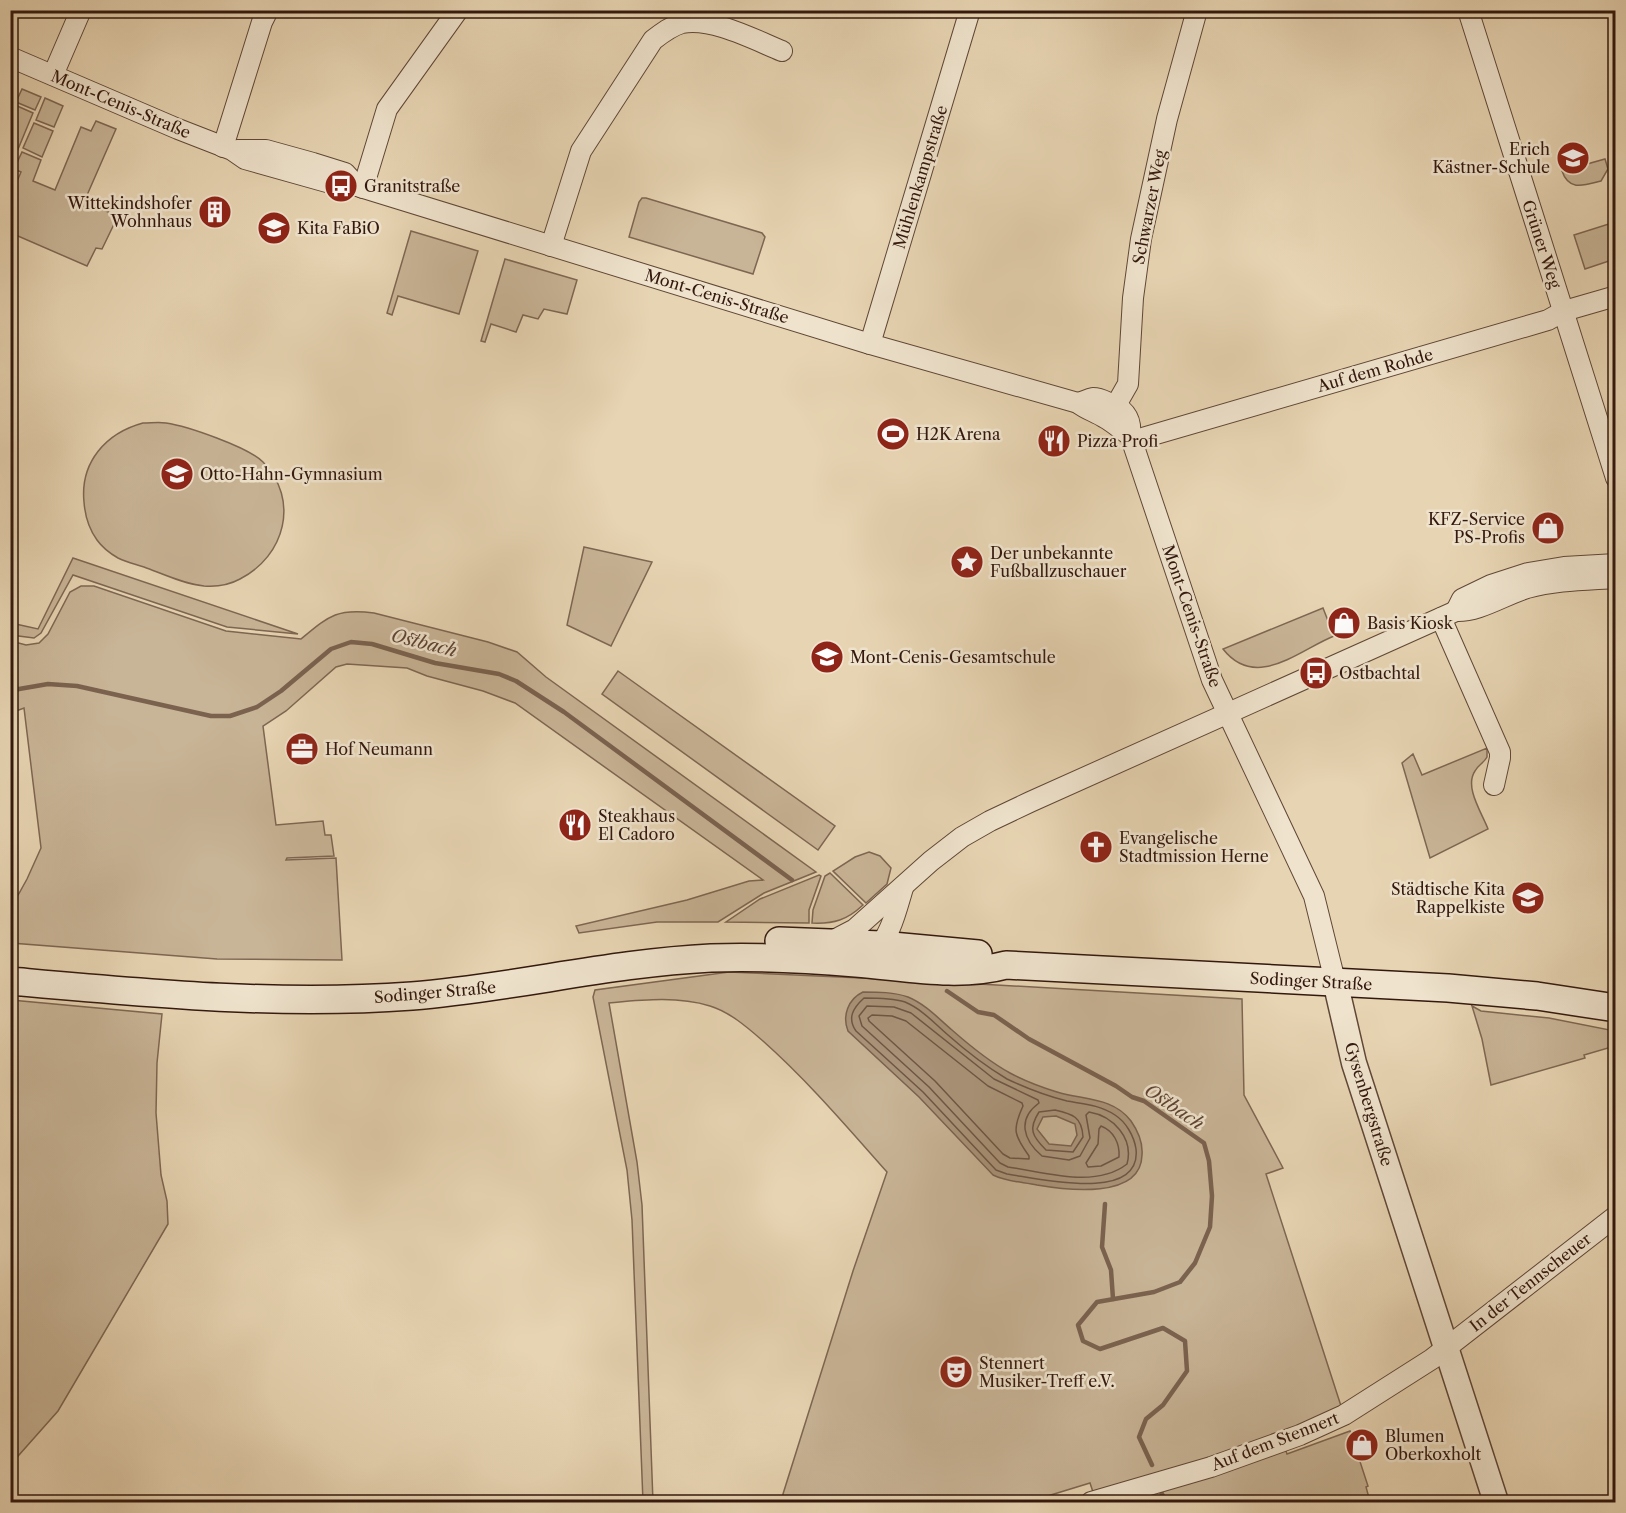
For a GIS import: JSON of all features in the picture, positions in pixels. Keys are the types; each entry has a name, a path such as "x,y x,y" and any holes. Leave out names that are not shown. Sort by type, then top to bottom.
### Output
{"main road":[{"name":"Sodinger Straße","path":"10,963 226,984 331,984 477,972 668,944 747,940 830,942 986,954 1006,965"},
{"name":"Sodinger Straße","path":"10,981 224,999 333,1000 483,989 647,963 712,958 858,963 886,967 964,970 985,970 1006,965 1335,981 1494,992 1616,1008"}],"street":[{"path":"53,75 81,10"},
{"path":"227,148 262,22 268,10"},
{"path":"360,187 387,109 458,10"},
{"name":"Mühlenkampstraße","path":"870,344 970,10"},
{"name":"Schwarzer Weg","path":"1116,405 1128,384 1133,298 1141,239 1167,119 1197,10"},
{"name":"Grüner Weg","path":"1468,10 1616,478"},
{"path":"551,246 580,151 653,40 670,28 683,23 698,23 717,26 782,51"},
{"name":"Mont-Cenis-Straße","path":"10,57 227,148 245,159 341,186 360,187 870,344 1078,403 1106,418 1131,438"},
{"name":"Auf dem Rohde","path":"1131,438 1538,323 1564,311 1616,296"},
{"name":"Mont-Cenis-Straße","path":"1078,403 1091,398 1116,405 1128,416 1131,423 1131,438 1212,680 1228,711"},
{"path":"1448,614 1462,599 1491,585 1528,573 1564,567 1616,564"},
{"path":"1228,711 1448,614 1467,612 1515,592 1544,584 1616,578"},
{"path":"1448,614 1500,752 1494,785"},
{"name":"Sodinger Straße","path":"830,942 855,929 931,861 962,837 990,821 1228,711"},
{"name":"Gysenbergstraße","path":"1228,711 1314,896 1354,1063 1496,1503"},
{"name":"Sodinger Straße","path":"858,963 881,945 888,932 903,888"},
{"name":"In der Tennscheuer","path":"1446,1349 1454,1340 1616,1216"},
{"name":"Auf dem Stennert","path":"1091,1503 1211,1467 1316,1429 1358,1407 1446,1349"}],"shaded area":[{"path":"22,89 41,97 35,110 16,102"},
{"path":"45,98 63,106 54,127 36,120"},
{"path":"15,105 33,113 16,154 10,152 11,115"},
{"path":"96,121 116,129 84,202 118,216 102,249 96,248 87,266 11,233 11,176 18,179 21,172 14,169 22,152 41,160 33,181 55,190 81,127 91,131"},
{"path":"34,123 53,131 42,157 23,148"},
{"path":"1605,159 1608,169 1601,181 1583,185 1573,184 1565,178 1562,171"},
{"path":"642,198 762,233 765,237 753,274 629,237"},
{"path":"1615,222 1615,259 1585,269 1574,235"},
{"path":"411,231 478,251 459,314 398,296 392,315 387,313"},
{"path":"505,259 577,280 567,314 544,309 538,319 523,315 516,332 491,324 485,342 481,341"},
{"path":"143,423 166,423 202,433 244,450 263,462 274,477 281,493 284,510 277,542 268,556 255,569 227,584 196,585 121,559 97,540 85,512 86,474 98,451 107,442 118,434"},
{"path":"584,547 652,562 611,646 567,625"},
{"path":"73,558 298,634 227,627 73,575 41,633 34,638 11,635 11,623 38,629"},
{"path":"81,586 94,586 226,631 301,639 327,619 342,613 361,612 374,613 488,642 517,652 546,677 816,872 764,893 718,922 657,922 579,933 576,926 687,900 749,881 763,880 515,703 407,668 347,664 336,667 286,711 263,726 276,825 323,821 325,835 331,835 334,856 287,858 286,860 336,858 342,960 217,959 11,943 11,908 41,848 24,708 11,713 11,641 26,645 39,643 48,634 70,592"},
{"path":"1323,608 1334,636 1278,664 1249,667 1236,661 1223,649"},
{"path":"618,671 835,826 818,850 602,694"},
{"path":"1487,748 1487,757 1475,771 1472,785 1475,800 1488,829 1430,858 1402,763 1413,754 1422,775"},
{"path":"869,852 880,856 891,868 887,884 866,903 833,871 855,857"},
{"path":"830,873 863,905 840,920 812,923 813,910 825,876"},
{"path":"821,876 809,910 809,923 726,922 760,899"},
{"path":"729,972 1242,999 1244,1095 1283,1168 1266,1174 1342,1409 1282,1434 1094,1495 1090,1483 1028,1502 782,1502 853,1271 887,1172 796,1072 732,1016 710,1006 685,1001 609,1003 637,1162 642,1205 653,1502 643,1502 632,1220 627,1170 593,997 595,990"},
{"path":"11,1000 162,1014 157,1063 156,1113 168,1224 58,1411 11,1464"},
{"path":"1472,1006 1481,1011 1549,1018 1615,1031 1615,1046 1584,1055 1585,1058 1491,1085 1482,1039"},
{"path":"1350,1431 1368,1486 1366,1487 1369,1498 1373,1502 1118,1502 1285,1448 1287,1454"}],"water":[{"path":"863,992 880,992 908,997 926,1007 973,1047 1010,1073 1051,1090 1097,1100 1116,1107 1131,1121 1140,1137 1142,1155 1138,1169 1129,1179 1116,1186 1083,1190 1015,1182 993,1175 919,1097 848,1031 846,1014 850,1003","holes":["1056,1116 1075,1124 1077,1135 1071,1146 1049,1144 1037,1129 1043,1117"]}],"waterway":[{"name":"Ostbach","path":"10,693 19,689 48,684 77,686 211,716 230,716 257,707 281,691 331,649 351,642 372,644 435,663 499,674 516,681 564,712 792,880"},
{"name":"Ostbach","path":"947,991 978,1012 994,1015 1029,1039 1132,1097 1144,1101 1204,1143 1209,1161 1212,1196 1210,1227 1195,1263 1180,1282 1154,1292 1097,1302 1078,1325 1083,1341 1100,1349 1163,1328 1185,1341 1187,1371 1163,1405 1146,1419 1139,1437 1152,1465"},
{"path":"1105,1204 1102,1247 1111,1270 1113,1299"},
{"name":"Ostbach","path":"1161,1492 1166,1502"}],"place":[{"name":"Erich Kästner-Schule","path":"1573,158"},
{"name":"Granitstraße","path":"341,186"},
{"name":"Wittekindshofer Wohnhaus","path":"215,212"},
{"name":"Kita FaBiO","path":"274,228"},
{"name":"H2K Arena","path":"893,434"},
{"name":"Pizza Profi","path":"1054,441"},
{"name":"Otto-Hahn-Gymnasium","path":"177,474"},
{"name":"KFZ-Service PS-Profis","path":"1548,528"},
{"name":"Der unbekannte Fußballzuschauer","path":"967,562"},
{"name":"Basis Kiosk","path":"1344,623"},
{"name":"Mont-Cenis-Gesamtschule","path":"827,657"},
{"name":"Ostbachtal","path":"1316,673"},
{"name":"Hof Neumann","path":"302,749"},
{"name":"Steakhaus El Cadoro","path":"575,825"},
{"name":"Evangelische Stadtmission Herne","path":"1096,847"},
{"name":"Städtische Kita Rappelkiste","path":"1528,898"},
{"name":"Stennert Musiker-Treff e.V.","path":"956,1372"},
{"name":"Blumen Oberkoxholt","path":"1362,1445"}]}
